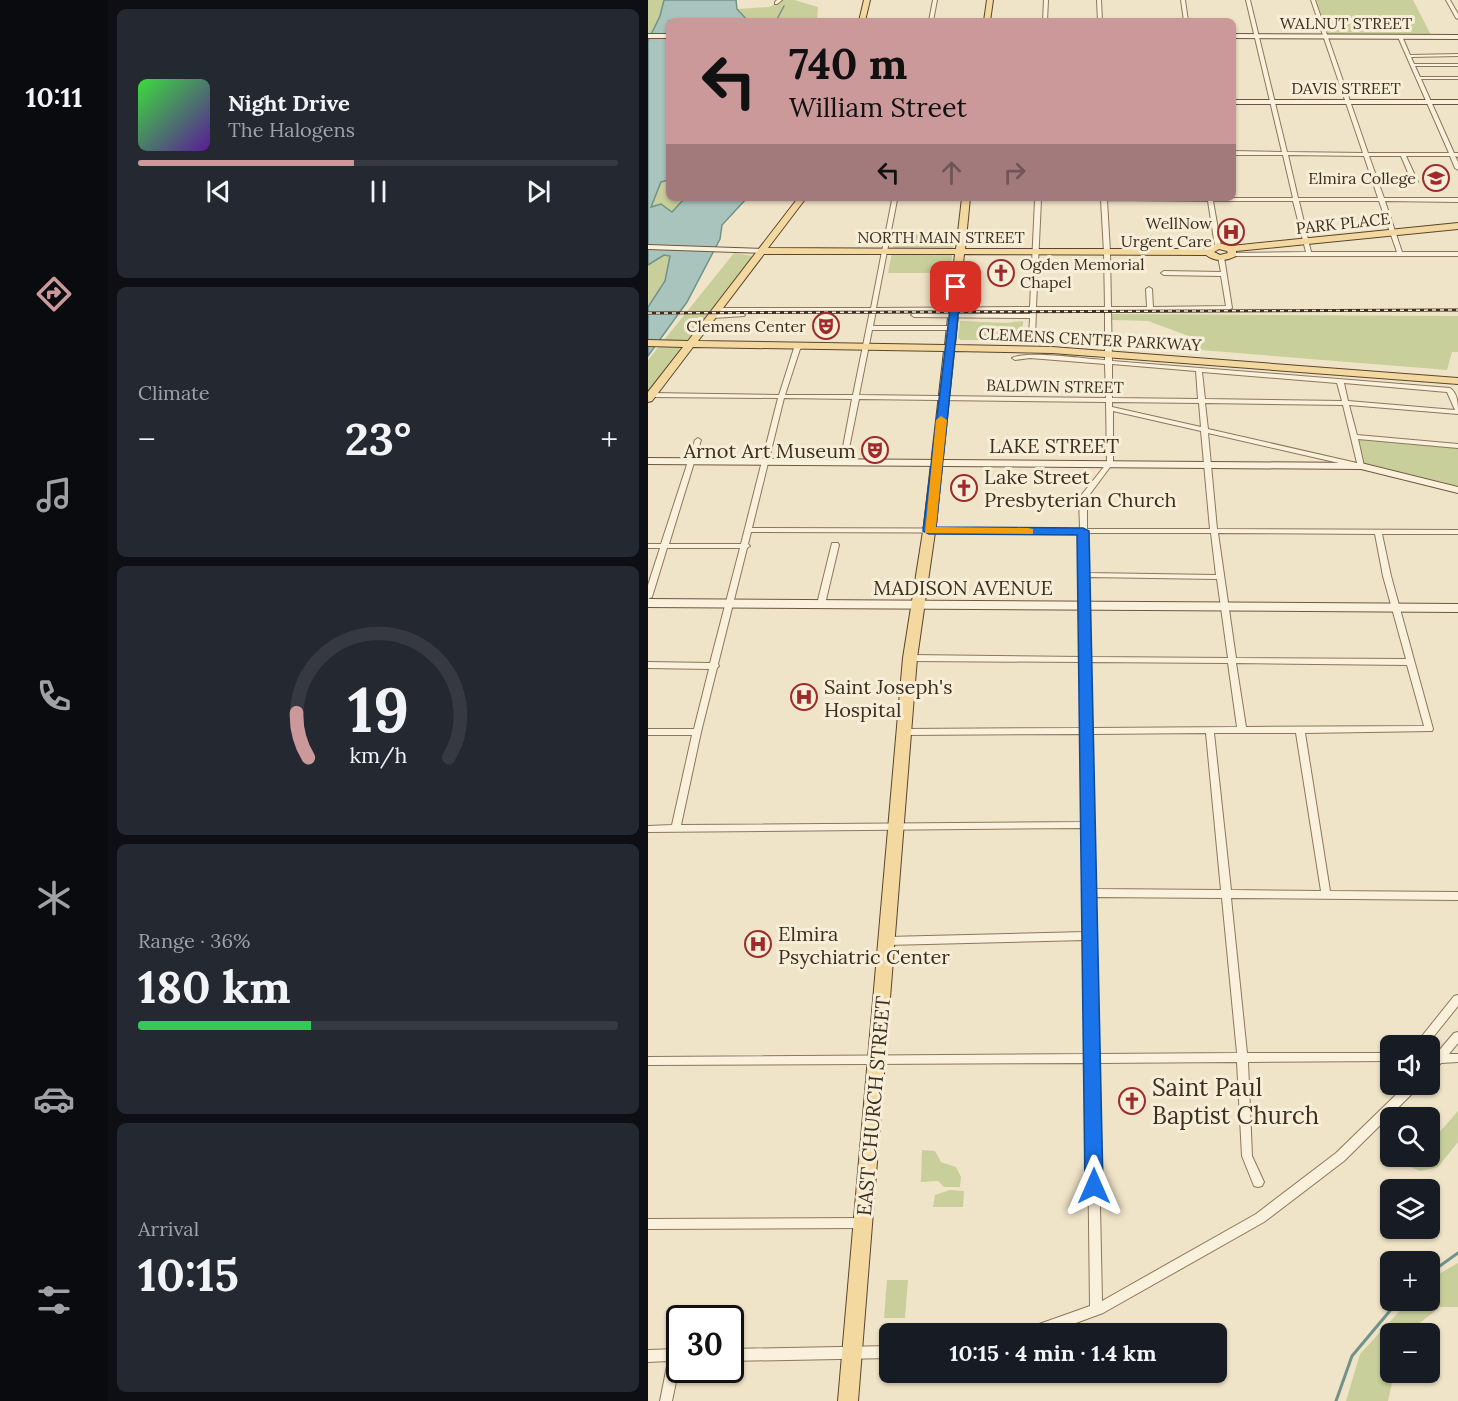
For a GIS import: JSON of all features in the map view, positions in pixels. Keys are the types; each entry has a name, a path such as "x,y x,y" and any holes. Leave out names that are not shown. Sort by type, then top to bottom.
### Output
{"main road":[{"path":"863,18 867,0"},
{"path":"987,18 990,0"},
{"path":"649,397 764,251 800,201"},
{"name":"EAST CHURCH STREET","path":"848,1401 910,658 929,531 966,201"},
{"name":"PARK PLACE","path":"1232,251 1458,226"},
{"path":"1208,252 1218,246 1232,251"},
{"name":"NORTH MAIN STREET","path":"764,251 1208,252"},
{"path":"1208,252 1221,257 1232,251"},
{"name":"CLEMENS CENTER PARKWAY","path":"648,341 801,346 867,345"},
{"name":"CLEMENS CENTER PARKWAY","path":"692,343 950,346 1458,376"},
{"name":"CLEMENS CENTER PARKWAY","path":"1108,354 1454,385"}],"street":[{"path":"932,18 935,0"},
{"path":"1046,0 1046,18"},
{"path":"1099,0 1100,18"},
{"path":"1183,0 1186,18"},
{"path":"1248,0 1309,255"},
{"path":"1313,0 1400,254"},
{"path":"1448,0 1458,18"},
{"path":"648,36 666,36"},
{"name":"WALNUT STREET","path":"1236,36 1458,37"},
{"path":"1400,37 1455,155 1458,168"},
{"path":"1408,56 1458,56"},
{"path":"1412,65 1458,65"},
{"path":"1418,78 1458,78"},
{"name":"DAVIS STREET","path":"1236,102 1458,102"},
{"path":"1236,153 1455,155"},
{"path":"1403,154 1415,182"},
{"path":"1236,200 1458,200"},
{"path":"843,463 894,201"},
{"path":"1032,337 1038,201"},
{"path":"1096,1310 1083,498 1110,463 1104,201"},
{"path":"1211,201 1218,246"},
{"name":"NORTH MAIN STREET","path":"648,247 764,251"},
{"path":"1232,251 1309,255 1458,254"},
{"path":"870,326 1033,312 1229,308 1221,257"},
{"path":"1164,273 1224,274"},
{"path":"1149,288 1150,308"},
{"path":"715,313 873,312 953,319"},
{"path":"676,829 697,732 716,666 788,374 797,348 801,346"},
{"path":"1015,358 1108,354 1134,365 1340,381 1454,385 1458,411"},
{"path":"1199,370 1219,577 1242,731"},
{"path":"1109,404 1204,430 1361,466 1340,381"},
{"name":"BALDWIN STREET","path":"649,397 783,396 1109,404 1346,403 1458,411"},
{"path":"1354,436 1458,446"},
{"path":"648,597 698,440"},
{"name":"LAKE STREET","path":"648,461 1361,466 1458,490"},
{"path":"750,530 1458,532"},
{"path":"904,732 1429,729 1395,607 1378,533"},
{"path":"821,604 835,545"},
{"path":"648,546 746,546"},
{"path":"1084,575 1219,577"},
{"name":"MADISON AVENUE","path":"648,603 1458,608"},
{"path":"910,658 1410,662"},
{"path":"648,666 716,666"},
{"path":"1300,730 1326,895"},
{"path":"648,732 697,732"},
{"path":"1210,732 1242,1057 1247,1156 1258,1182"},
{"path":"648,829 1087,825"},
{"path":"1089,893 1458,896"},
{"path":"887,941 1089,936"},
{"path":"1428,1035 1458,999"},
{"path":"1440,1057 1458,1036"},
{"path":"648,1062 1380,1057"},
{"path":"1440,1059 1458,1058"},
{"path":"1059,1323 1096,1310 1260,1218 1340,1157 1404,1095"},
{"path":"648,1224 863,1223"},
{"path":"744,1354 879,1352"},
{"path":"648,1356 666,1355"},
{"path":"666,1401 670,1383"}],"green space":[{"path":"648,0 664,0 660,16 651,35 648,35"},
{"path":"781,0 794,0 818,7 817,18 745,18 737,9 770,7"},
{"path":"1316,0 1413,0 1431,35 1328,35"},
{"path":"666,181 666,201 682,201 672,212 650,207 661,182"},
{"path":"896,232 955,232 950,273 888,273"},
{"path":"734,253 754,256 648,391 648,360"},
{"path":"664,255 670,256 665,281 648,307 648,265"},
{"path":"1112,314 1458,316 1458,352 1452,352 1447,370 1188,349 1186,335 1148,321 1112,320"},
{"path":"960,321 1006,323 1023,321 1023,326 1018,327 1023,329 1018,331 1023,331 1022,340 961,340 958,338"},
{"path":"1354,437 1458,446 1458,486 1360,462"},
{"path":"1458,1111 1458,1142 1440,1164 1440,1132"},
{"path":"922,1150 935,1151 941,1162 956,1167 961,1177 960,1187 944,1187 938,1181 921,1182"},
{"path":"1411,1167 1438,1167 1420,1171"},
{"path":"950,1190 964,1191 963,1207 933,1207 935,1195"},
{"path":"1458,1263 1458,1307 1440,1307 1440,1273"},
{"path":"887,1280 908,1280 905,1318 884,1318"},
{"path":"1400,1311 1435,1311 1420,1323 1389,1323"},
{"path":"1380,1332 1380,1383 1392,1383 1388,1401 1346,1401 1360,1354"}],"water":[{"path":"664,0 736,0 737,9 745,18 666,18 666,181 661,182 651,207 661,204 672,212 682,201 744,201 722,225 720,239 687,302 648,356 648,307 665,281 670,256 664,255 648,265 648,41 660,16"}],"waterway":[{"path":"778,18 784,6"},
{"path":"1440,1266 1458,1253"},
{"path":"1336,1401 1352,1356 1390,1311"}],"railway":[{"path":"648,313 1458,310"}],"slow traffic":[{"path":"941,420 929,531 1028,531"}],"place":[{"name":"Elmira College","path":"1436,178"},
{"name":"WellNow Urgent Care","path":"1231,232"},
{"name":"Ogden Memorial Chapel","path":"1001,273"},
{"name":"Clemens Center","path":"826,326"},
{"name":"Arnot Art Museum","path":"875,450"},
{"name":"Lake Street Presbyterian Church","path":"964,488"},
{"name":"Saint Joseph's Hospital","path":"804,697"},
{"name":"Elmira Psychiatric Center","path":"758,944"},
{"name":"Saint Paul Baptist Church","path":"1132,1101"}],"route":[{"path":"956,287 929,531 1083,531 1089,936 1095,1128 1094,1186"}]}
